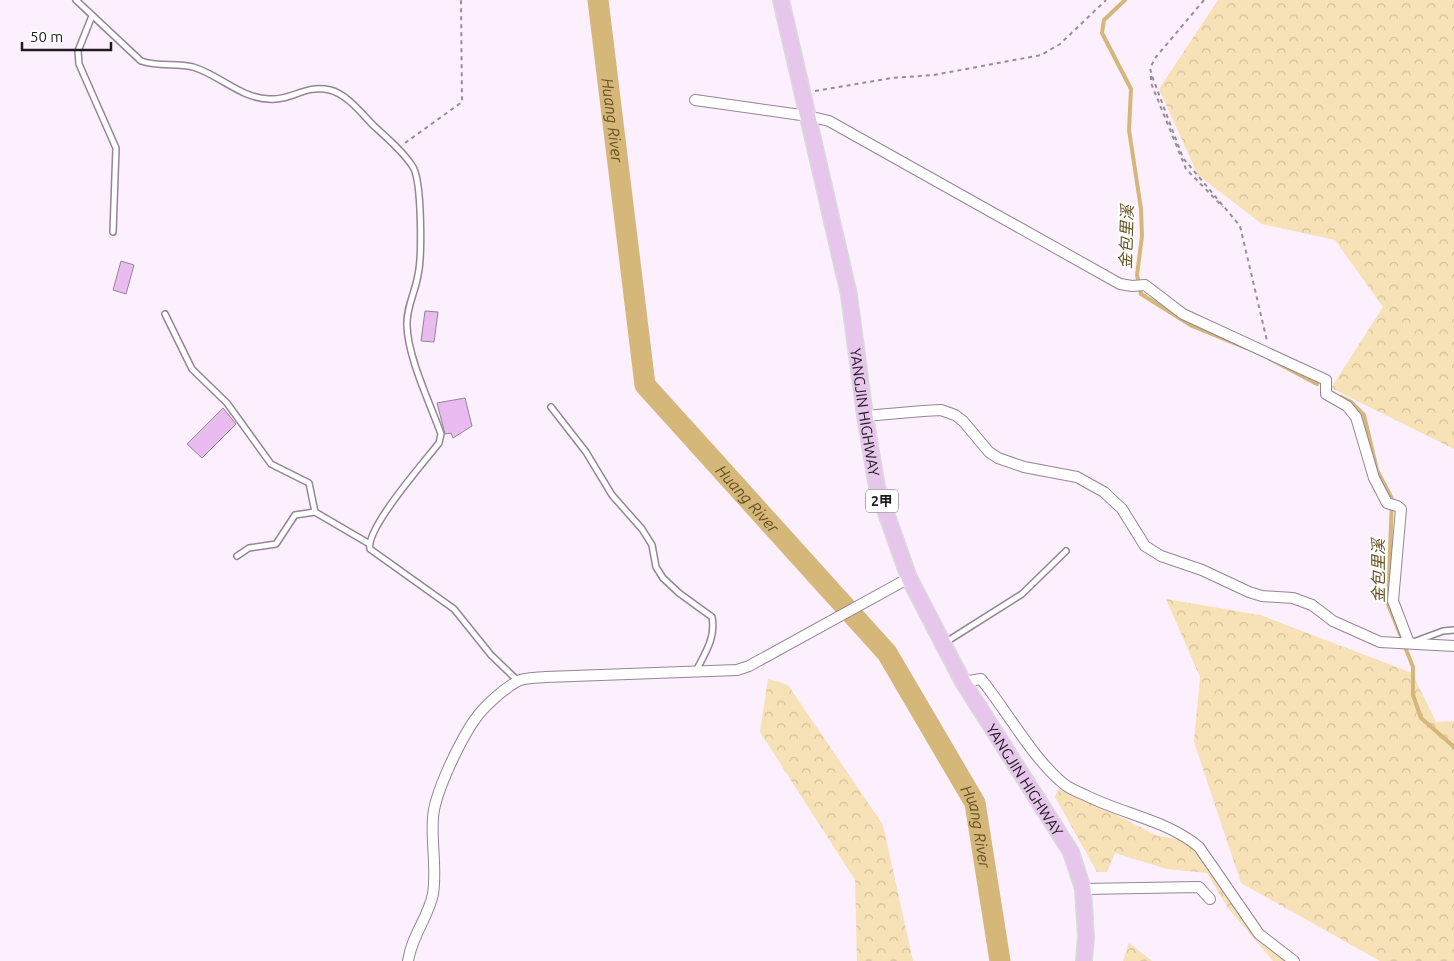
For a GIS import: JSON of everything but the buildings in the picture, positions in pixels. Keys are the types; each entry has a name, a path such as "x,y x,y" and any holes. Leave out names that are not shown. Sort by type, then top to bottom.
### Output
{"main road":[{"name":"YANGJIN HIGHWAY","path":"781,0 849,295 865,416 877,487 909,578 963,682 1071,852 1083,889 1086,936 1084,961"}],"street":[{"path":"695,100 808,116 830,122 1120,284 1132,286 1145,285 1183,314 1266,350 1326,380 1326,394 1347,406 1356,417 1374,478 1392,504 1401,510 1393,601 1410,643"},
{"path":"865,416 923,410 941,410 955,415 998,458 1024,467 1077,477 1104,492 1122,509 1146,546 1161,556 1202,570 1249,592 1262,596 1293,598 1312,605 1341,625 1380,642 1454,646"},
{"path":"408,961 410,944 423,921 432,897 435,880 433,818 436,800 470,726 480,712 518,681 546,677 736,670 749,666 909,578"},
{"path":"963,682 981,679 1031,748 1065,785 1096,801 1174,830 1199,847 1259,934 1294,961"},
{"path":"1083,889 1199,887 1210,899"}],"lane":[{"path":"76,0 141,60 149,64 192,67 245,94 267,99 284,99 304,90 332,90 344,98 398,149 413,167 416,176 420,231 418,275 408,310 410,347 441,434 439,443 392,502 370,536 368,543 370,549 454,610 491,655 518,681"},
{"path":"92,16 78,51 80,64 116,148 113,232"},
{"path":"165,314 192,369 227,403 271,464 309,483 314,512"},
{"path":"551,407 586,452 612,495 642,529 652,545 656,567 663,578 679,593 712,617 714,627 712,640 696,672"},
{"path":"237,556 249,548 276,544 295,515 314,512 368,543"},
{"path":"943,644 1022,594 1066,551"},
{"path":"1410,643 1443,631 1454,630"}],"path":[{"path":"398,149 462,102 462,0"},
{"path":"803,93 892,78 934,75 1042,55 1060,44 1106,0"},
{"path":"1204,0 1156,57 1150,68 1183,158 1240,226 1267,342 1266,350"},
{"path":"1195,9 1155,57 1151,70 1151,84 1186,169 1239,223 1266,350"}],"green space":[{"path":"1218,0 1454,0 1454,449 1331,388 1383,307 1335,240 1262,224 1198,175 1159,89"},
{"path":"1166,599 1260,615 1412,673 1436,722 1454,721 1454,961 1380,961 1241,883 1194,742 1200,677"},
{"path":"768,679 788,685 883,825 913,961 857,961 855,880 760,732"},
{"path":"1059,789 1081,797 1158,836 1185,840 1216,877 1259,936 1290,961 1273,961 1228,908 1207,873 1167,869 1115,853 1107,872 1097,872 1055,797"},
{"path":"1129,943 1152,961 1123,961"}],"waterway":[{"name":"Huang River","path":"598,0 645,385 887,653 975,803 1000,961"},
{"name":"金包里溪","path":"1125,0 1104,20 1102,33 1131,89 1129,130 1141,209 1142,236 1137,275 1141,294 1192,326 1246,348"},
{"name":"金包里溪","path":"1270,359 1317,384"},
{"name":"金包里溪","path":"1341,397 1351,402 1364,415 1377,470 1392,499 1388,604 1413,667 1413,695 1421,718 1454,747"}]}
